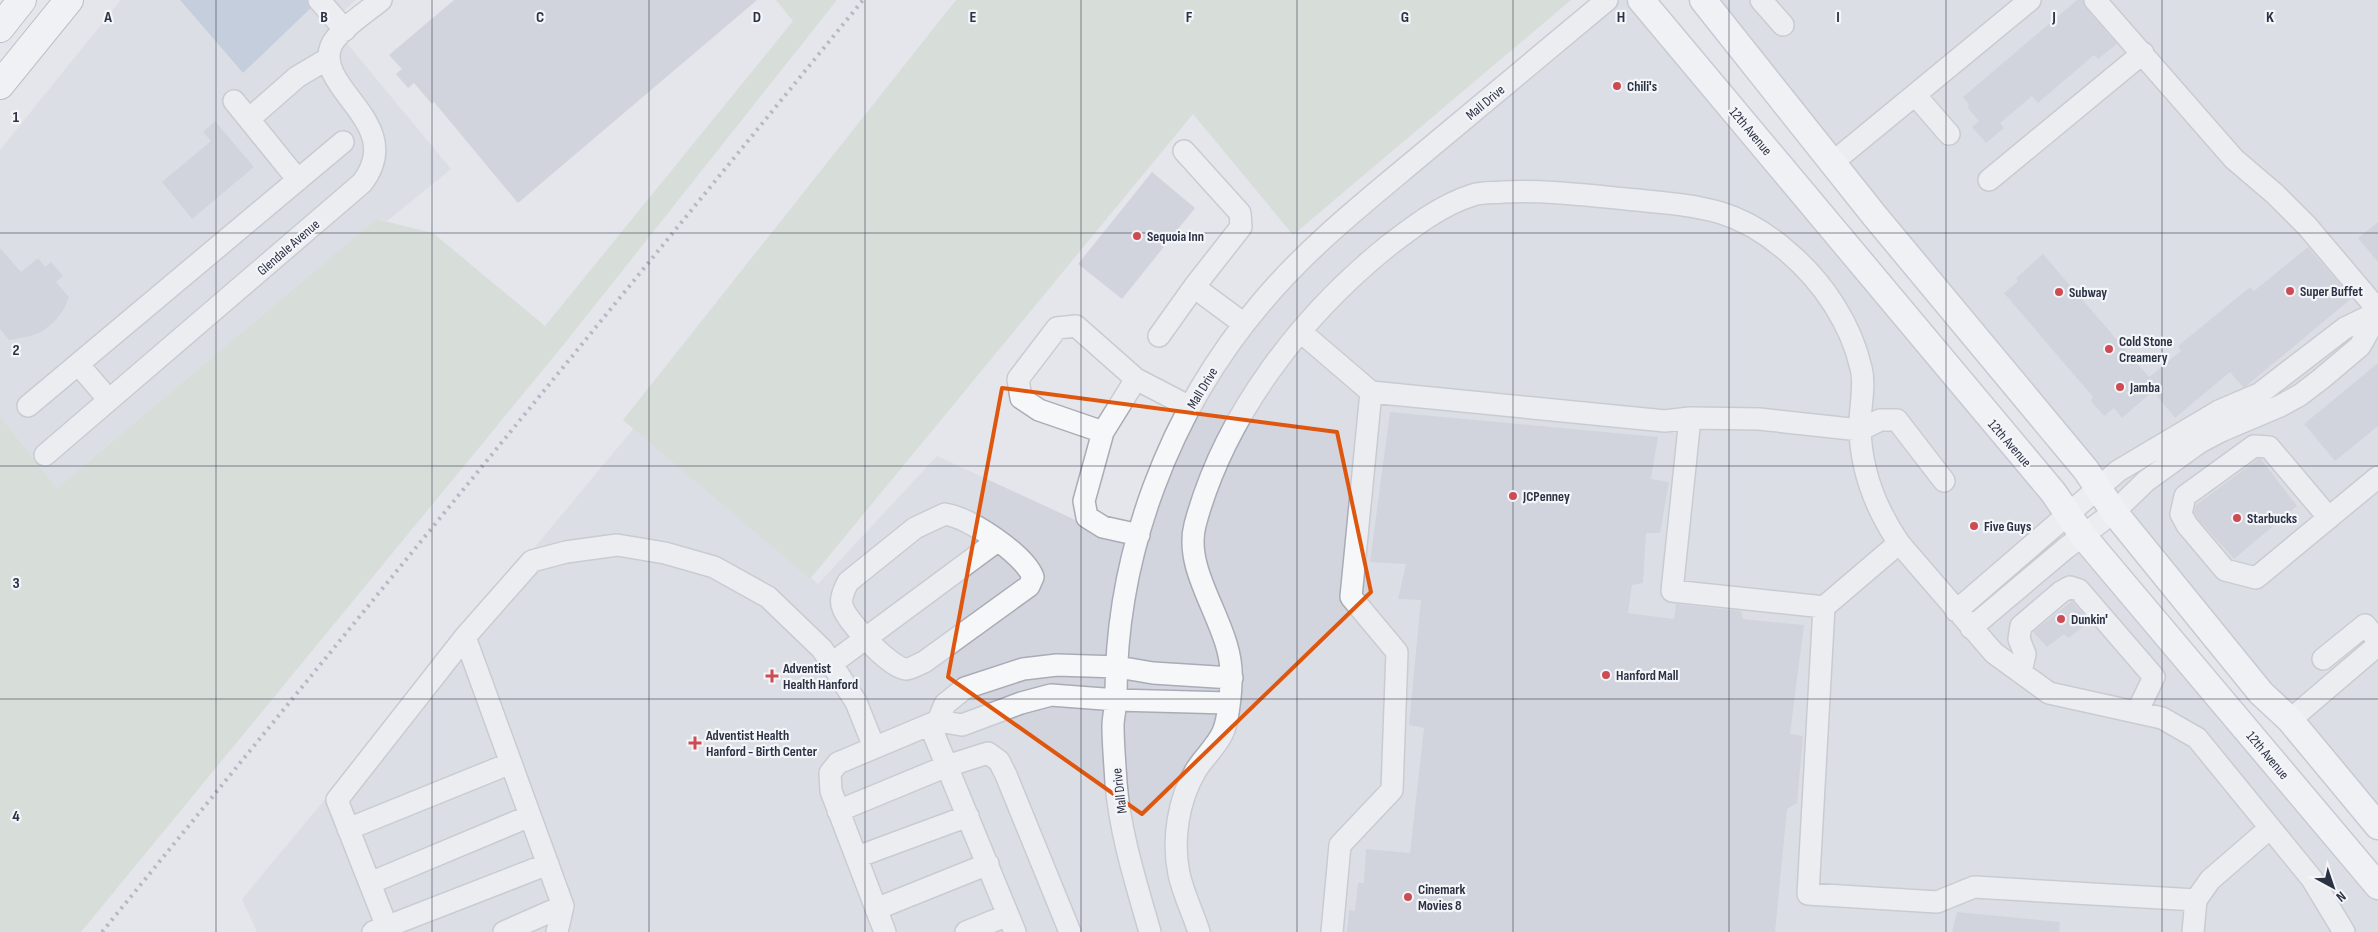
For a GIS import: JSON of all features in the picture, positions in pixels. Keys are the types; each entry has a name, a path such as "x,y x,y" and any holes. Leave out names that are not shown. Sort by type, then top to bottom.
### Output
{"highway":[{"path":"0,28 22,0"},
{"path":"0,85 69,0"}],"main road":[{"name":"12th Avenue","path":"1641,0 2053,492 2076,525 2378,886"},
{"path":"1703,0 1832,163 2099,487 2114,512 2261,693 2290,720 2378,826"}],"street":[{"path":"319,0 345,30"},
{"path":"249,119 297,77 329,58 331,46 345,30 381,0"},
{"name":"Mall Drive","path":"1150,932 1132,868 1116,785 1113,724 1116,700 1115,685 1118,666 1119,633 1130,571 1139,535 1151,492 1190,407 1210,373 1244,324 1292,268 1338,225 1608,0"},
{"path":"1761,0 1783,25"},
{"path":"1832,163 1916,96 2030,0"},
{"path":"2095,0 2143,52 2234,159 2275,194 2307,226 2378,312"},
{"path":"1989,180 2143,52"},
{"name":"Glendale Avenue","path":"45,455 362,183 368,175 374,160 373,135 367,122 338,80 331,67 329,58"},
{"path":"1916,96 1948,134"},
{"path":"234,101 298,180"},
{"path":"28,406 343,142"},
{"path":"1159,336 1194,286 1242,227 1240,213 1184,151"},
{"path":"1199,932 1179,874 1176,835 1182,806 1194,773 1223,732 1232,678 1228,644 1207,596 1195,556 1194,529 1223,446 1281,353 1354,273 1425,217 1475,194 1537,190 1707,207 1755,226 1791,254 1829,297 1850,334 1862,372 1860,430 1867,480 1887,526 1899,543 1994,653 2049,692 2162,718 2197,738 2312,878 2344,932"},
{"path":"1194,286 1244,324"},
{"path":"1956,610 2076,525 2114,512 2146,481 2200,442 2300,395 2360,346 2378,312"},
{"path":"1972,628 2066,548 2076,525 2099,487 2138,458 2218,411 2259,394 2345,328 2378,312"},
{"path":"1103,432 1039,410 1020,398 1018,379 1058,328 1076,326 1136,379 1190,407"},
{"path":"1301,332 1371,392 1665,420 1690,418 1759,419 1860,430 1880,420 1897,420 1944,481"},
{"path":"78,364 109,400"},
{"path":"1136,379 1103,432 1084,501 1087,517 1103,527 1139,535"},
{"path":"1332,932 1340,845 1392,790 1397,652 1351,597 1371,392"},
{"path":"1690,418 1672,591 1824,607"},
{"path":"2329,518 2269,447 2254,446 2186,496 2182,514 2186,525 2225,570 2256,578 2329,518 2378,477"},
{"path":"945,514 959,516 997,541 1030,569 1033,577 1029,586 924,662 906,668 891,663 865,638 842,608 842,595 848,582 915,528 945,514"},
{"path":"831,664 997,541"},
{"path":"1899,543 1824,607 1808,894 1937,902 1974,887 2196,900"},
{"path":"548,864 383,930 370,883 337,800 465,637 532,561 566,552 617,545 665,553 714,568 768,597 822,649 856,702 874,747"},
{"path":"2021,672 2024,654 2019,639 2021,626 2061,592 2070,587 2079,590 2154,676 2137,712"},
{"path":"2323,659 2365,625 2378,640"},
{"path":"465,637 563,906 557,932"},
{"path":"2290,720 2378,645"},
{"path":"966,932 1012,924 947,766 934,723 945,704 966,688 1023,669 1057,665 1118,666 1153,673 1232,678"},
{"path":"886,932 831,791 830,773 838,763 934,723 962,725 1021,703 1051,695 1116,700 1228,703"},
{"path":"838,811 947,766 988,752 999,761 1070,932"},
{"path":"348,829 511,763"},
{"path":"370,883 530,816"},
{"path":"857,857 968,816"},
{"path":"2193,932 2196,900 2210,880 2270,828"},
{"path":"876,909 988,864"},
{"path":"504,932 563,906"}],"highlighted area":[{"path":"1002,388 1337,432 1371,592 1142,814 948,677"}],"shaded area":[{"path":"121,0 180,0 243,73 310,0 356,0 330,23 451,169 387,221 376,219 57,488 0,416 0,150"},
{"path":"1607,0 1641,0 2378,886 2378,932 257,932 242,899 634,428 818,584 937,456 1136,548 1151,492 1262,301"},
{"path":"1703,0 2378,0 2378,826"}],"green space":[{"path":"776,0 837,0 565,343 81,932 0,932 0,416 57,488 376,219 433,233 545,326 793,21"},
{"path":"956,0 1571,0 1293,235 1193,114 810,579 623,420"}],"water":[{"path":"180,0 310,0 314,5 243,73"}],"building":[{"path":"454,0 757,0 518,203 434,102 432,104 414,83 408,88 396,74 402,69 389,55"},
{"path":"2077,0 2083,0 2086,8 2117,44 2098,59 2094,55 2038,103 2032,96 2000,123 2004,128 1986,143 1972,127 1979,121 1967,107 1969,105 1963,97"},
{"path":"215,121 254,167 192,219 162,182 211,141 203,132"},
{"name":"Sequoia Inn","path":"1152,172 1195,208 1122,299 1078,264"},
{"path":"2378,222 2378,262 2358,238"},
{"path":"2308,247 2352,298 2245,387 2230,372 2175,418 2153,391 2122,418 2114,408 2104,416 2091,401 2093,397 2004,293 2018,281 2016,278 2043,254 2149,377 2181,351 2178,346 2250,287 2254,291"},
{"path":"0,248 21,272 38,258 45,267 51,262 63,276 56,282 69,297 64,309 55,321 43,331 31,336 9,340 0,329"},
{"path":"2378,363 2378,426 2335,461 2304,424"},
{"name":"Hanford Mall","path":"1390,412 1658,437 1651,479 1669,482 1660,533 1646,533 1643,583 1632,585 1628,613 1674,619 1676,604 1741,611 1743,619 1804,625 1790,734 1803,736 1797,803 1787,809 1775,932 1347,932 1349,910 1355,911 1358,883 1364,883 1366,849 1410,853 1424,728 1409,725 1421,600 1398,599 1406,564 1370,562"},
{"path":"2258,459 2261,459 2297,506 2234,559 2197,518 2194,512 2196,505"},
{"path":"2072,601 2090,622 2068,638 2064,634 2047,647 2033,632"},
{"path":"1957,912 2060,922 2059,932 1952,932"}],"railway":[{"path":"102,932 863,0"}],"place":[{"name":"Chili's","path":"1617,86"},
{"name":"Sequoia Inn","path":"1137,236"},
{"name":"Super Buffet","path":"2290,291"},
{"name":"Subway","path":"2059,292"},
{"name":"Cold Stone Creamery","path":"2109,349"},
{"name":"Jamba","path":"2120,387"},
{"name":"JCPenney","path":"1513,496"},
{"name":"Starbucks","path":"2237,518"},
{"name":"Five Guys","path":"1974,526"},
{"name":"Dunkin'","path":"2061,619"},
{"name":"Hanford Mall","path":"1606,675"},
{"name":"Adventist Health Hanford","path":"772,676"},
{"name":"Adventist Health Hanford - Birth Center","path":"695,743"},
{"name":"Cinemark Movies 8","path":"1408,897"}]}
